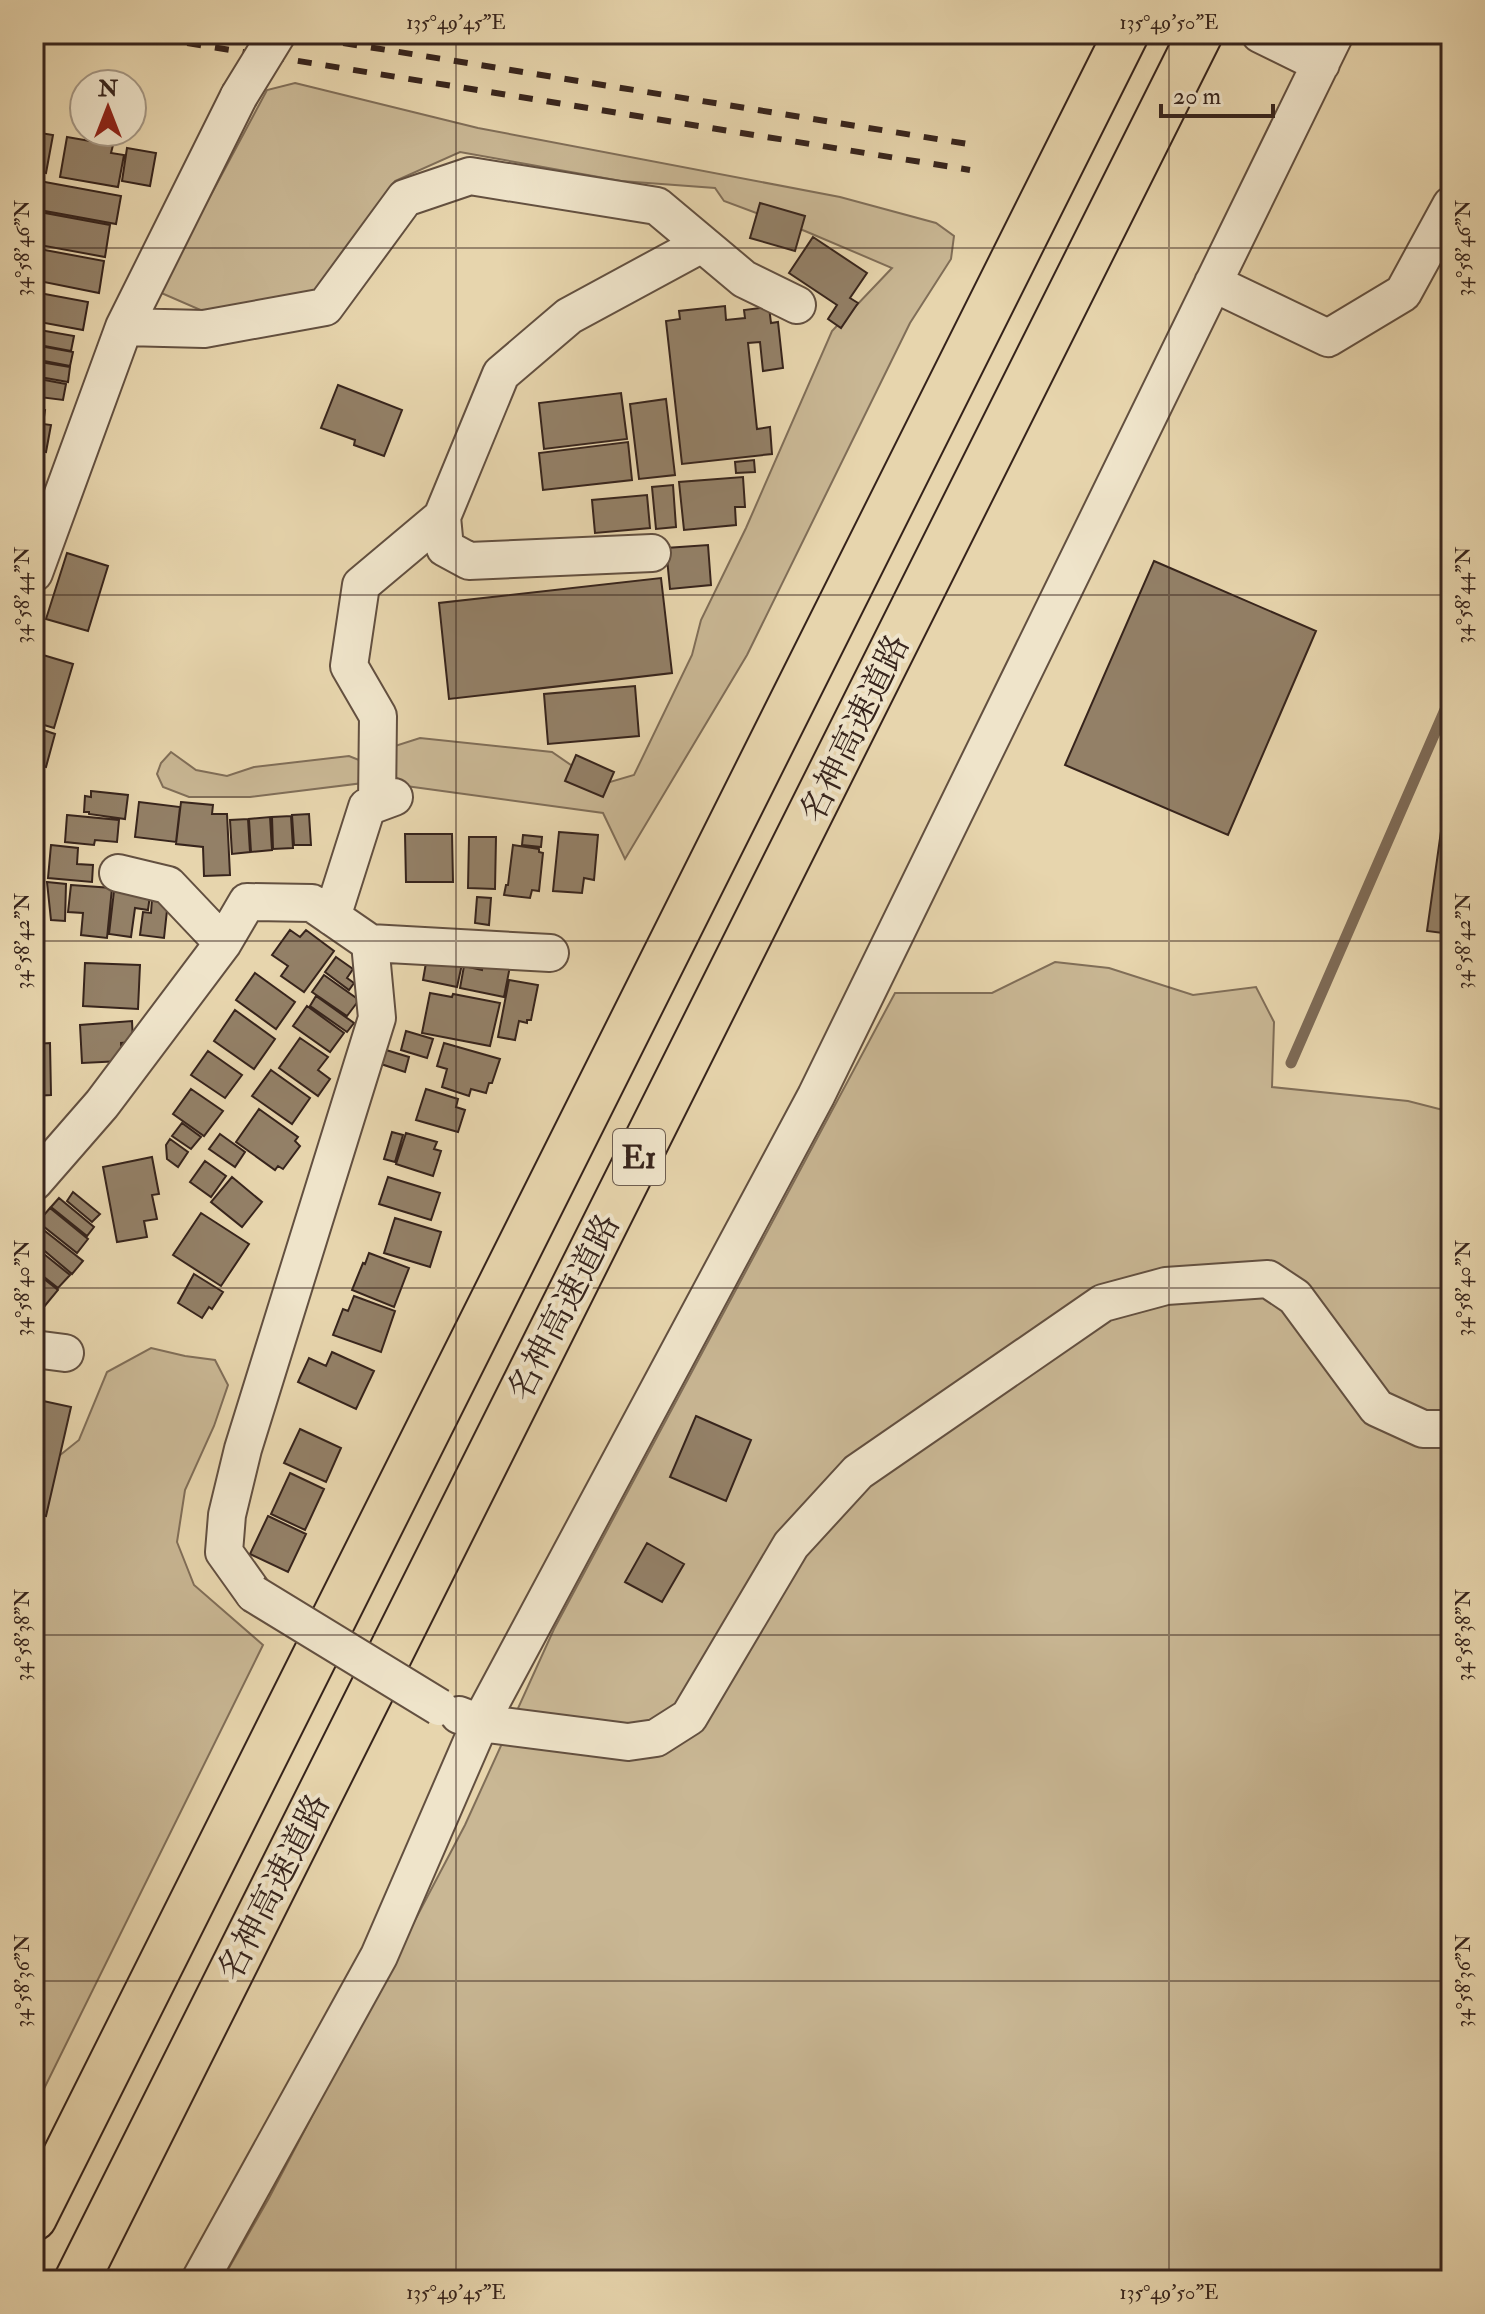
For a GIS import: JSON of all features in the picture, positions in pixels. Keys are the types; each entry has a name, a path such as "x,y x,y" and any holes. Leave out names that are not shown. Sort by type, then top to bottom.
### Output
{"highway":[{"name":"名神高速道路","path":"34,2218 1126,34"},
{"name":"名神高速道路","path":"77,2280 1200,34"}],"street":[{"path":"34,573 124,327 239,96 277,34"},
{"path":"200,2280 379,1956 480,1723 816,1096 1213,283 1319,51 1260,34"},
{"path":"124,327 204,329 325,307 405,198 470,176 657,206 744,279 797,305"},
{"path":"1213,283 1328,338 1403,293 1451,205"},
{"path":"332,917 367,807 386,800 378,716 349,666 361,585 442,517 501,374 569,316 702,244"},
{"path":"442,517 445,548 469,561 652,553"},
{"path":"118,873 168,885 223,943"},
{"path":"34,1182 102,1104 223,943 247,902 312,903 370,943 550,953"},
{"path":"370,943 377,1018 243,1449 227,1515 224,1552 254,1594 439,1707 480,1723 628,1742 656,1738 689,1717 791,1545 858,1472 1103,1303 1166,1286 1268,1279 1295,1297 1377,1408 1423,1429 1451,1429"}],"shaded area":[{"path":"295,83 478,128 840,197 936,223 954,236 951,259 910,323 747,655 625,859 603,813 406,786 389,771 395,746 420,738 552,752 600,785 634,775 692,655 701,620 746,528 832,331 892,268 724,201 715,188 621,181 460,152 395,181 316,292 205,312 159,292 267,90"},
{"path":"171,752 196,770 227,776 254,767 349,756 364,762 363,783 250,797 189,797 163,787 157,774 161,763"},
{"path":"1055,962 1109,968 1193,995 1256,987 1274,1022 1272,1087 1408,1101 1451,1112 1451,2280 222,2280 269,2198 465,1825 554,1629 895,993 992,993"},
{"path":"151,1348 215,1360 228,1385 214,1426 185,1490 177,1542 194,1585 263,1645 34,2109 34,1476 79,1440 107,1372"}],"building":[{"path":"34,132 53,135 46,173 34,171"},
{"path":"67,137 68,148 112,148 111,153 124,155 118,187 60,177"},
{"path":"127,148 156,153 150,186 122,181"},
{"path":"34,180 121,196 116,224 34,209"},
{"path":"760,203 805,216 795,251 750,238"},
{"path":"34,211 110,225 105,257 34,244"},
{"path":"813,237 867,273 850,298 858,303 841,328 828,319 837,305 789,273"},
{"path":"34,248 104,261 99,293 34,280"},
{"path":"34,292 88,302 83,330 34,321"},
{"path":"725,306 726,320 745,318 744,310 769,307 771,323 778,322 783,368 763,371 760,342 748,343 757,429 770,427 772,454 682,464 666,321 680,319 679,311"},
{"path":"34,329 74,336 71,351 34,344"},
{"path":"34,345 73,352 70,366 34,359"},
{"path":"34,361 70,367 68,382 34,376"},
{"path":"34,378 66,384 63,400 34,399"},
{"path":"338,385 402,410 384,456 354,445 355,440 321,428"},
{"path":"621,393 627,439 544,449 539,403"},
{"path":"666,399 675,475 639,479 630,404"},
{"path":"34,408 45,410 43,424 51,425 46,452 34,450"},
{"path":"628,442 632,480 543,490 539,453"},
{"path":"754,460 755,472 736,473 735,462"},
{"path":"743,477 745,507 735,507 736,525 684,530 679,482"},
{"path":"673,485 676,527 656,529 652,487"},
{"path":"647,495 650,528 595,533 592,500"},
{"path":"708,545 711,585 670,589 666,548"},
{"path":"67,553 108,566 88,631 46,619"},
{"path":"1154,561 1316,631 1228,835 1065,765"},
{"path":"661,578 672,673 449,699 439,603"},
{"path":"43,655 73,664 54,728 34,722 34,685"},
{"path":"635,686 639,736 548,744 544,694"},
{"path":"34,727 55,734 46,767 34,764"},
{"path":"576,755 614,772 603,797 565,781"},
{"path":"91,791 128,795 125,819 84,812 85,796 91,797"},
{"path":"139,802 180,807 176,842 135,837"},
{"path":"181,802 213,805 212,814 227,814 230,875 204,876 203,847 176,844"},
{"path":"309,814 311,845 294,845 292,815"},
{"path":"67,815 119,820 117,842 95,840 94,845 65,842"},
{"path":"291,816 293,848 273,849 272,817"},
{"path":"270,817 272,850 251,852 249,819"},
{"path":"1443,817 1451,818 1451,934 1427,931"},
{"path":"248,819 250,852 232,854 230,820"},
{"path":"559,832 598,835 594,880 584,878 582,893 553,891"},
{"path":"405,834 452,834 453,882 406,882"},
{"path":"523,835 542,837 541,847 522,845"},
{"path":"469,837 496,837 495,889 468,888"},
{"path":"51,845 78,848 77,864 93,865 92,882 48,878"},
{"path":"513,845 539,849 543,853 539,891 532,890 530,898 504,895"},
{"path":"47,882 66,884 65,921 51,920"},
{"path":"71,885 112,888 107,938 81,935 83,913 68,912"},
{"path":"114,891 150,895 148,910 135,908 131,937 109,934"},
{"path":"477,897 491,898 489,925 475,923"},
{"path":"152,899 168,901 164,938 140,935 143,912 151,913"},
{"path":"290,930 300,937 306,930 334,951 304,992 281,976 288,966 272,955"},
{"path":"484,956 511,961 504,997 460,988 464,966 482,970"},
{"path":"336,957 353,969 347,978 354,983 349,990 325,972"},
{"path":"427,957 462,964 457,987 423,980"},
{"path":"85,963 140,965 138,1009 83,1006"},
{"path":"255,973 295,1002 276,1029 236,1000"},
{"path":"324,975 359,1000 347,1016 312,992"},
{"path":"509,980 538,985 531,1020 527,1023 519,1021 515,1040 498,1037"},
{"path":"430,993 500,1003 490,1046 422,1033"},
{"path":"316,996 354,1023 347,1032 310,1006"},
{"path":"307,1006 344,1033 330,1052 293,1026"},
{"path":"235,1010 275,1039 254,1069 214,1041"},
{"path":"132,1021 133,1042 121,1043 122,1061 82,1063 80,1025"},
{"path":"406,1031 433,1039 427,1058 401,1050"},
{"path":"300,1038 328,1057 318,1070 330,1079 318,1096 279,1068"},
{"path":"50,1043 51,1095 34,1096 34,1044"},
{"path":"444,1043 500,1059 486,1093 471,1089 469,1096 442,1087 447,1069 437,1066"},
{"path":"386,1050 409,1057 405,1072 381,1064"},
{"path":"208,1051 242,1075 225,1098 191,1075"},
{"path":"271,1070 310,1098 292,1124 252,1096"},
{"path":"191,1089 223,1111 204,1136 173,1114"},
{"path":"426,1089 458,1099 456,1107 465,1110 458,1132 416,1120"},
{"path":"259,1109 298,1137 295,1141 300,1146 283,1169 278,1166 275,1170 236,1142"},
{"path":"182,1123 201,1137 191,1149 172,1136"},
{"path":"392,1132 403,1135 395,1162 384,1159"},
{"path":"406,1133 437,1142 434,1149 441,1151 433,1176 396,1164"},
{"path":"220,1134 245,1152 235,1167 209,1149"},
{"path":"170,1139 188,1152 178,1167 167,1159 166,1145"},
{"path":"152,1157 159,1194 152,1195 157,1219 144,1221 147,1237 117,1242 103,1167"},
{"path":"205,1161 226,1176 211,1197 190,1182"},
{"path":"232,1177 262,1202 242,1227 211,1202"},
{"path":"388,1177 440,1193 431,1220 379,1204"},
{"path":"73,1192 100,1214 92,1222 67,1201"},
{"path":"59,1198 94,1227 87,1236 51,1207"},
{"path":"50,1208 88,1239 77,1253 38,1222"},
{"path":"201,1213 249,1244 221,1286 173,1255"},
{"path":"395,1218 441,1232 430,1267 384,1253"},
{"path":"36,1224 83,1261 72,1274 34,1242"},
{"path":"34,1246 70,1275 58,1288 34,1269"},
{"path":"369,1253 409,1268 394,1307 352,1290"},
{"path":"34,1271 58,1290 43,1308 34,1301"},
{"path":"194,1274 223,1292 202,1318 178,1303"},
{"path":"354,1296 395,1311 381,1352 333,1335 343,1309 348,1311"},
{"path":"332,1352 374,1371 356,1409 298,1382 309,1358 326,1366"},
{"path":"34,1399 71,1407 46,1516 34,1514"},
{"path":"696,1416 751,1440 726,1501 670,1477"},
{"path":"300,1429 341,1448 326,1482 284,1463"},
{"path":"290,1473 324,1489 305,1530 271,1514"},
{"path":"268,1516 306,1534 288,1572 250,1554"},
{"path":"647,1543 684,1564 662,1602 625,1582"}],"waterway":[{"path":"1291,1063 1451,696"}],"railway":[{"path":"132,34 970,170"},
{"path":"288,34 974,145"}]}
